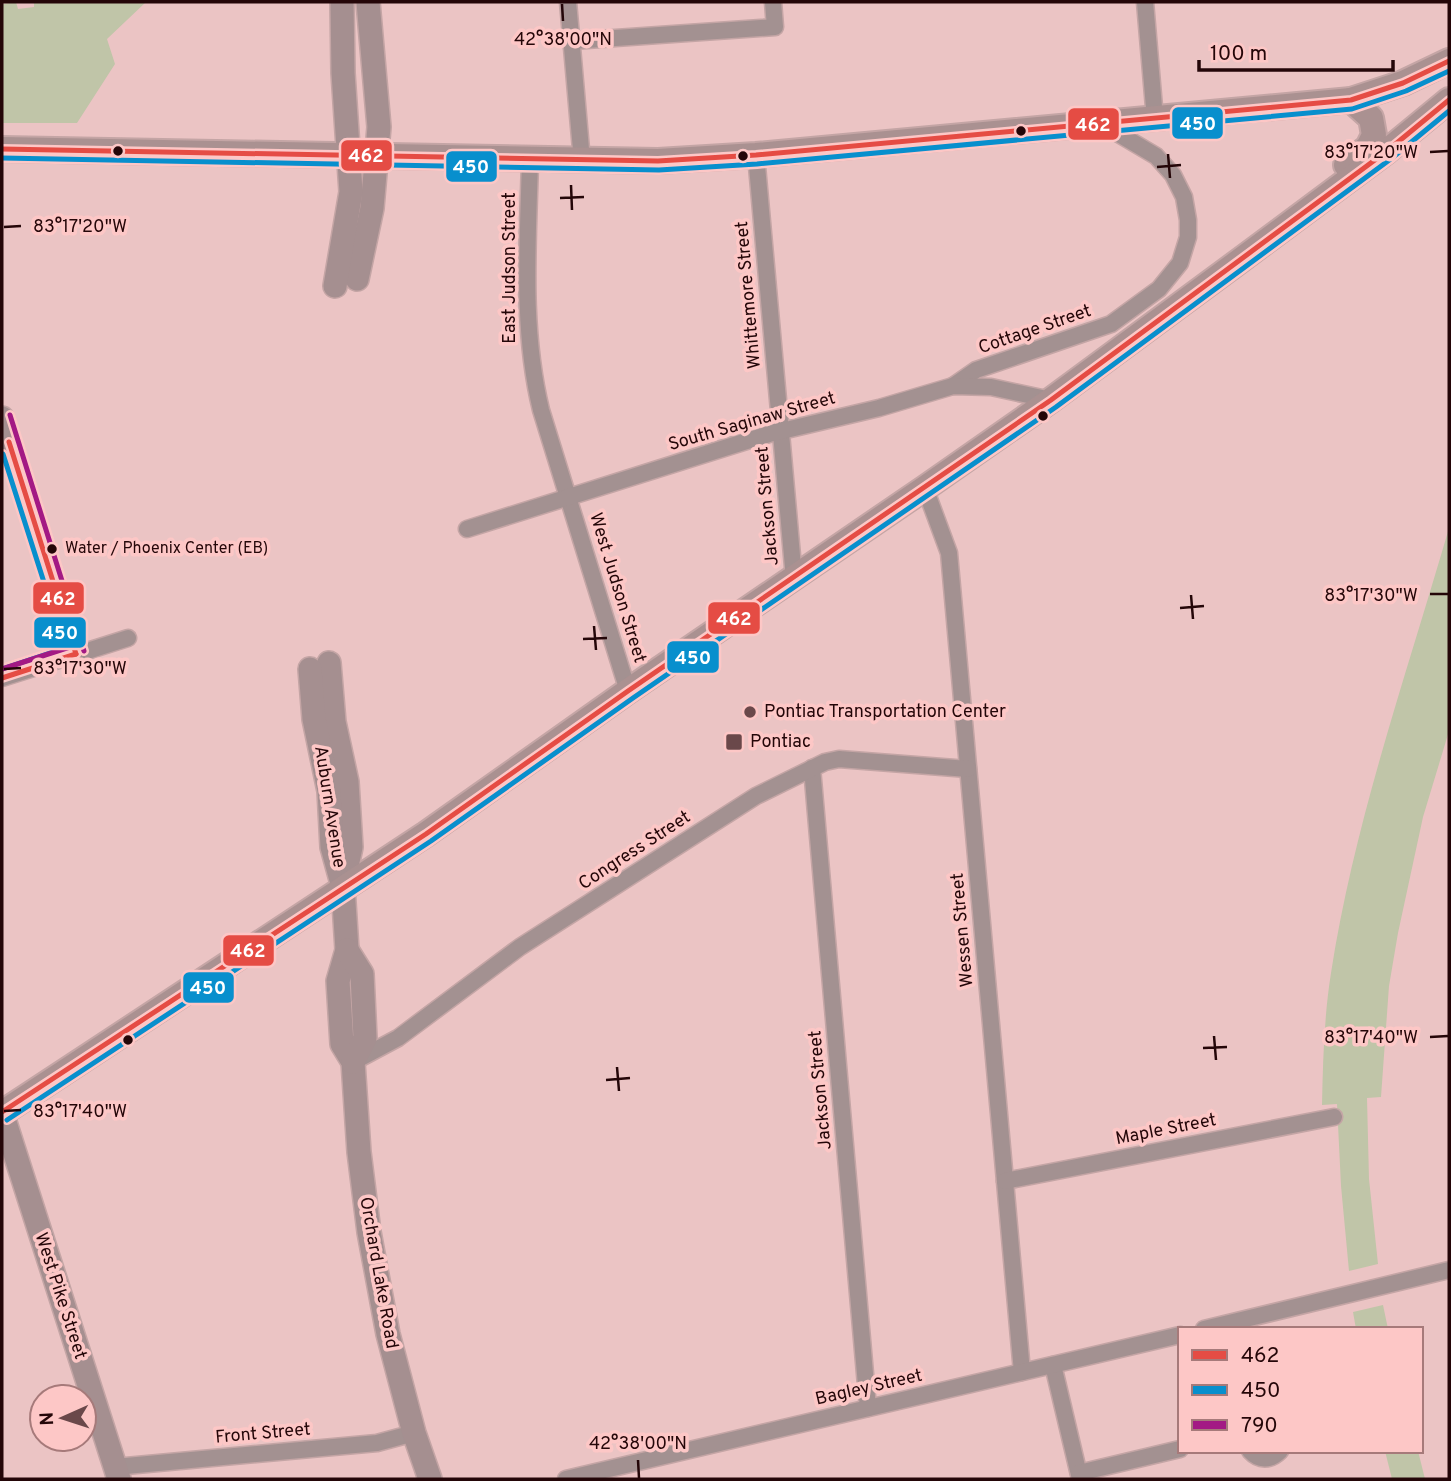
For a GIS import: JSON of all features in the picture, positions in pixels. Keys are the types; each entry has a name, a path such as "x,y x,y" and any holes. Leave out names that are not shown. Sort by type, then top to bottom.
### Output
{"main road":[{"path":"342,2 351,192 346,282 372,208 377,156 378,106 369,2"},
{"path":"342,38 353,72 356,98 365,105 378,106"},
{"path":"2,149 658,161 756,155 1351,100 1403,83 1449,61"},
{"path":"1275,233 1305,200 1368,146 1374,135 1371,118 1351,100"},
{"path":"2,1112 426,834 628,691 1051,400 1387,151 1449,100"},
{"path":"2,418 5,444"},
{"name":"Auburn Avenue","path":"320,666 347,782 351,847 343,887"},
{"name":"Orchard Lake Road","path":"343,887 347,950 338,981 342,1044 353,1062 362,1179 374,1264 388,1334 414,1433 430,1479"},
{"name":"West Pike Street","path":"2,1112 117,1473"}],"street":[{"path":"568,2 582,161"},
{"path":"572,41 775,27 773,2"},
{"path":"1144,2 1155,119"},
{"name":"Cottage Street","path":"953,386 976,370 1111,324 1159,289 1180,263 1189,232 1187,208 1180,187 1166,165 1156,156 1101,124"},
{"name":"Whittemore Street","path":"756,155 781,431"},
{"name":"East Judson Street","path":"530,160 527,307 529,345 541,410 568,496"},
{"name":"South Saginaw Street","path":"467,529 781,431 879,408 953,386 991,387 1051,400"},
{"name":"Jackson Street","path":"781,431 794,578"},
{"path":"5,444 76,654"},
{"name":"Wessen Street","path":"925,488 949,553 1022,1372"},
{"name":"West Judson Street","path":"568,496 628,691"},
{"path":"2,678 128,638"},
{"name":"Congress Street","path":"353,1062 398,1038 520,947 756,796 812,768 831,760 839,760 968,769"},
{"name":"Jackson Street","path":"812,768 868,1408"},
{"name":"Maple Street","path":"1005,1181 1334,1117"},
{"path":"1212,1327 1449,1270"},
{"name":"Bagley Street","path":"566,1479 1178,1335"},
{"path":"1053,1365 1079,1476 1178,1449"},
{"name":"Front Street","path":"117,1473 377,1443 414,1433"},
{"path":"1253,1453 1263,1459 1277,1453"}],"green space":[{"path":"2,2 16,2 18,9 34,7 34,2 146,2 107,39 115,64 77,123 2,123"},
{"path":"1449,528 1449,731 1423,817 1398,933 1389,986 1381,1097 1367,1098 1369,1179 1378,1264 1349,1271 1337,1104 1322,1105 1329,990 1341,917 1367,805"},
{"path":"1383,1305 1388,1327 1356,1327 1353,1312"},
{"path":"1386,1453 1418,1453 1425,1479 1392,1479"}],"transit line":[{"name":"462","path":"2,149 658,161 756,155 1351,100 1403,83 1449,61"},
{"name":"450","path":"2,158 659,170 757,164 1352,109 1406,91 1449,71"},
{"name":"462","path":"2,1112 426,834 628,691 1051,400 1387,151 1449,100"},
{"name":"450","path":"7,1120 431,841 633,698 1056,407 1392,158 1449,111"},
{"name":"790","path":"10,415 84,651"},
{"name":"462","path":"9,442 76,654"},
{"name":"450","path":"2,669 65,648 3,454"},
{"name":"790","path":"2,669 73,646"},
{"name":"462","path":"2,678 76,654"}],"place":[{"name":"Water / Phoenix Center (EB)","path":"52,549"},
{"name":"Pontiac Transportation Center","path":"750,712"},
{"name":"Pontiac","path":"734,742"}]}
